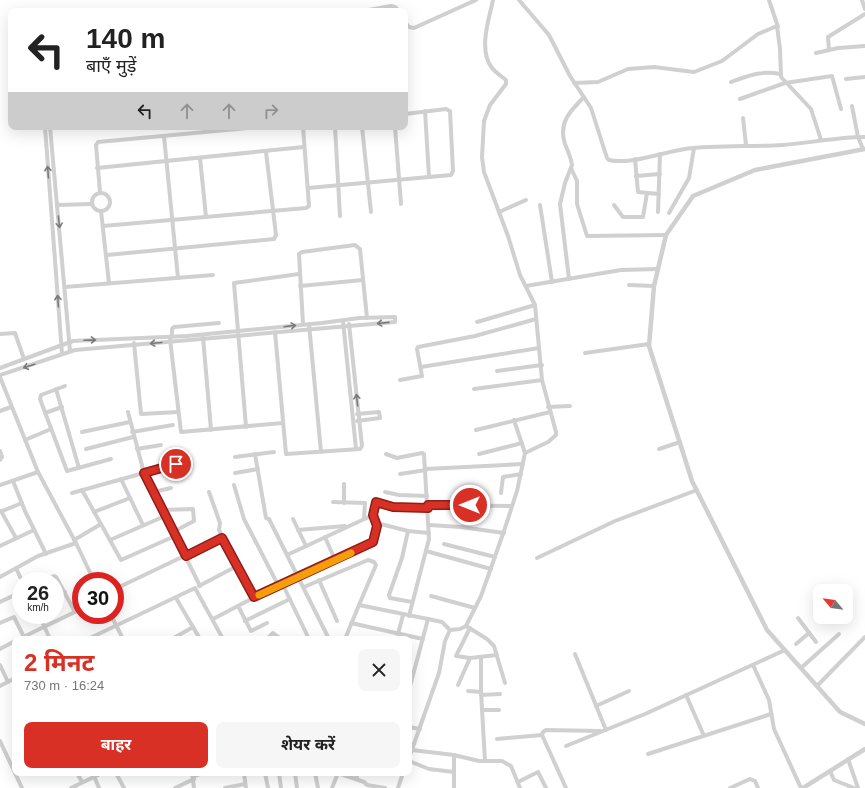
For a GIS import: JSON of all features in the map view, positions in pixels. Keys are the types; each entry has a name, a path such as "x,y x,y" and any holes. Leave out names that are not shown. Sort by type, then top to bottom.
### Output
{"street":[{"path":"408,26 414,28 476,0"},
{"path":"493,0 486,32 487,59 492,68 506,80 506,84 490,105 484,121 482,157 484,172 526,286 535,305 542,365 542,380 548,407 556,432 556,435 548,442 525,453"},
{"path":"519,0 552,39 574,83 595,115 607,158 614,161 635,159 694,148 746,145 783,145 821,140 865,137"},
{"path":"769,0 778,28 780,74 785,83 810,109 821,140"},
{"path":"862,0 865,9"},
{"path":"380,8 391,6 396,6 397,8"},
{"path":"829,50 828,37 865,14"},
{"path":"574,83 598,82 628,69 654,67 694,72 727,58 758,34 776,26 778,28"},
{"path":"816,54 829,50 865,46"},
{"path":"731,82 757,73 766,72 780,74"},
{"path":"740,99 785,83 832,76 841,108"},
{"path":"846,79 865,77"},
{"path":"569,279 560,204 572,162 563,137 564,121 568,113 584,97"},
{"path":"852,106 858,137 864,149 755,170 693,196 666,235 654,286 649,344 692,481 698,490 767,630 840,712 865,724"},
{"path":"308,188 448,176 453,173 450,114 446,109 408,114"},
{"path":"425,112 429,177"},
{"path":"743,118 746,145"},
{"path":"45,130 62,354"},
{"path":"50,130 70,351"},
{"path":"100,192 96,145 98,142 227,130"},
{"path":"103,226 308,208 308,188 303,130"},
{"path":"335,130 340,216"},
{"path":"362,130 371,212"},
{"path":"395,130 401,204"},
{"path":"164,136 174,220 178,278"},
{"path":"97,168 304,147"},
{"path":"669,213 689,178 694,148"},
{"path":"107,255 274,239 276,235 266,152"},
{"path":"658,212 660,154"},
{"path":"200,158 206,217"},
{"path":"635,159 638,192 659,194"},
{"path":"571,168 577,181 577,204 585,235 666,235"},
{"path":"636,176 660,174"},
{"path":"100,192 107,194 110,201 108,208 101,211 95,209 92,204 93,196 100,192"},
{"path":"614,204 623,217 644,217 647,193"},
{"path":"499,212 526,200"},
{"path":"51,208 57,206 92,204"},
{"path":"540,205 552,282"},
{"path":"101,211 109,283"},
{"path":"302,324 299,254 302,252 355,245 360,249 367,318"},
{"path":"526,286 630,269 658,269"},
{"path":"246,427 237,334 234,282 299,274"},
{"path":"65,287 213,275"},
{"path":"300,286 363,280"},
{"path":"629,285 654,286"},
{"path":"476,322 535,305"},
{"path":"90,572 38,472 0,376 70,351 237,334 275,333 343,327 396,320 394,316 367,318 302,324 237,334"},
{"path":"400,380 422,376 417,349 418,347 475,336 536,319"},
{"path":"274,328 286,454 360,449 362,446 349,320"},
{"path":"342,321 356,449"},
{"path":"219,323 174,327 172,329 170,342 181,432 283,423"},
{"path":"309,324 321,452"},
{"path":"0,334 15,333 24,359"},
{"path":"0,368 69,342 133,338 203,337"},
{"path":"203,337 211,430"},
{"path":"133,338 141,414 178,412"},
{"path":"584,353 649,344"},
{"path":"421,367 539,348"},
{"path":"497,371 542,365"},
{"path":"349,379 355,378"},
{"path":"474,389 542,380"},
{"path":"64,386 40,397 67,471 111,459"},
{"path":"56,389 80,468"},
{"path":"548,407 570,406"},
{"path":"0,411 11,407"},
{"path":"45,414 62,407"},
{"path":"128,412 133,437 144,473 200,586"},
{"path":"352,415 379,412 380,418 353,421"},
{"path":"476,430 550,412"},
{"path":"497,655 470,658 457,657 455,655 491,569 504,533 521,474 525,453 514,420"},
{"path":"82,432 130,422"},
{"path":"132,432 173,425"},
{"path":"25,440 51,429"},
{"path":"86,449 133,437"},
{"path":"659,449 680,442"},
{"path":"479,454 522,443"},
{"path":"137,449 161,445"},
{"path":"0,451 2,457 0,460"},
{"path":"235,457 274,452"},
{"path":"386,454 397,458 424,453 429,533 426,551 409,616"},
{"path":"255,454 266,517 269,519 328,636"},
{"path":"72,493 176,464"},
{"path":"400,474 426,469 523,464"},
{"path":"235,473 258,469"},
{"path":"0,485 38,472"},
{"path":"501,493 503,477 521,474"},
{"path":"121,479 144,525"},
{"path":"13,481 46,554"},
{"path":"344,484 344,502"},
{"path":"234,485 244,519 290,599 308,636"},
{"path":"153,492 171,488"},
{"path":"82,490 120,559 123,560 174,534 194,521 193,509 162,510"},
{"path":"537,558 615,521 698,490"},
{"path":"209,492 220,523 219,530 222,538 254,597"},
{"path":"385,492 399,495 427,496"},
{"path":"94,512 130,498"},
{"path":"16,538 1,511 22,502"},
{"path":"333,502 365,504 364,519"},
{"path":"213,620 280,584 373,542 377,523 373,515 376,502 393,507 512,506"},
{"path":"287,555 373,515"},
{"path":"110,540 165,516"},
{"path":"293,519 306,546"},
{"path":"377,523 408,531 429,533"},
{"path":"0,577 75,541 101,524"},
{"path":"298,530 349,525"},
{"path":"429,526 461,527 504,533"},
{"path":"0,546 34,530"},
{"path":"408,531 402,558 389,595 390,598 412,602"},
{"path":"325,537 335,560"},
{"path":"124,585 222,538"},
{"path":"444,544 495,557"},
{"path":"426,551 491,569"},
{"path":"304,588 366,560 374,562 376,565 346,636"},
{"path":"94,636 176,598 237,566"},
{"path":"16,568 18,572"},
{"path":"319,580 337,621"},
{"path":"195,588 221,636"},
{"path":"64,592 72,607"},
{"path":"0,602 12,596"},
{"path":"431,596 475,608"},
{"path":"176,598 198,636"},
{"path":"245,620 290,599"},
{"path":"358,605 442,622 450,630"},
{"path":"238,606 251,631 267,623"},
{"path":"25,636 72,613"},
{"path":"398,634 403,614"},
{"path":"0,624 14,617 20,636"},
{"path":"798,618 816,642"},
{"path":"412,679 428,619"},
{"path":"352,623 408,636"},
{"path":"42,624 48,636"},
{"path":"116,626 121,636"},
{"path":"177,636 193,627"},
{"path":"450,630 468,627 491,642 497,655 505,684"},
{"path":"412,746 420,729 439,673 445,641 450,630"},
{"path":"796,644 809,633"},
{"path":"801,668 839,634"},
{"path":"412,637 423,639"},
{"path":"817,686 865,637"},
{"path":"0,648 12,642"},
{"path":"566,746 686,695 785,650"},
{"path":"575,654 605,730"},
{"path":"481,657 481,694 486,761"},
{"path":"458,685 470,658"},
{"path":"0,665 8,682"},
{"path":"753,665 769,700 774,729 802,788 865,749"},
{"path":"0,686 12,680"},
{"path":"468,691 481,694 500,694"},
{"path":"596,706 629,691"},
{"path":"686,695 704,736"},
{"path":"482,710 499,710"},
{"path":"648,754 771,714"},
{"path":"412,728 420,729"},
{"path":"498,738 542,735 546,730 605,730"},
{"path":"542,735 566,788"},
{"path":"1,743 12,767"},
{"path":"412,748 486,761 502,761 510,765 518,782 519,788"},
{"path":"454,755 454,788"},
{"path":"848,759 858,788"},
{"path":"412,762 429,769 454,772"},
{"path":"830,771 834,780 854,788"},
{"path":"518,782 538,772 546,788"},
{"path":"16,776 22,788"},
{"path":"79,776 82,782"},
{"path":"71,788 94,776 99,788"},
{"path":"118,776 124,788"},
{"path":"175,788 193,776 194,788"},
{"path":"225,788 246,786 244,776"},
{"path":"266,776 268,788"},
{"path":"280,776 282,788"},
{"path":"295,776 297,788"},
{"path":"316,776 318,788"},
{"path":"332,788 337,776"},
{"path":"347,776 364,782 366,786 385,788"},
{"path":"398,788 403,776"},
{"path":"730,788 750,779 755,781 758,788"}],"slow traffic":[{"path":"259,595 278,585 351,553"}],"route":[{"path":"176,464 144,473 186,556 222,538 254,597 373,542 377,526 377,521 373,515 376,502 396,508 428,508 428,505 470,505"}]}
